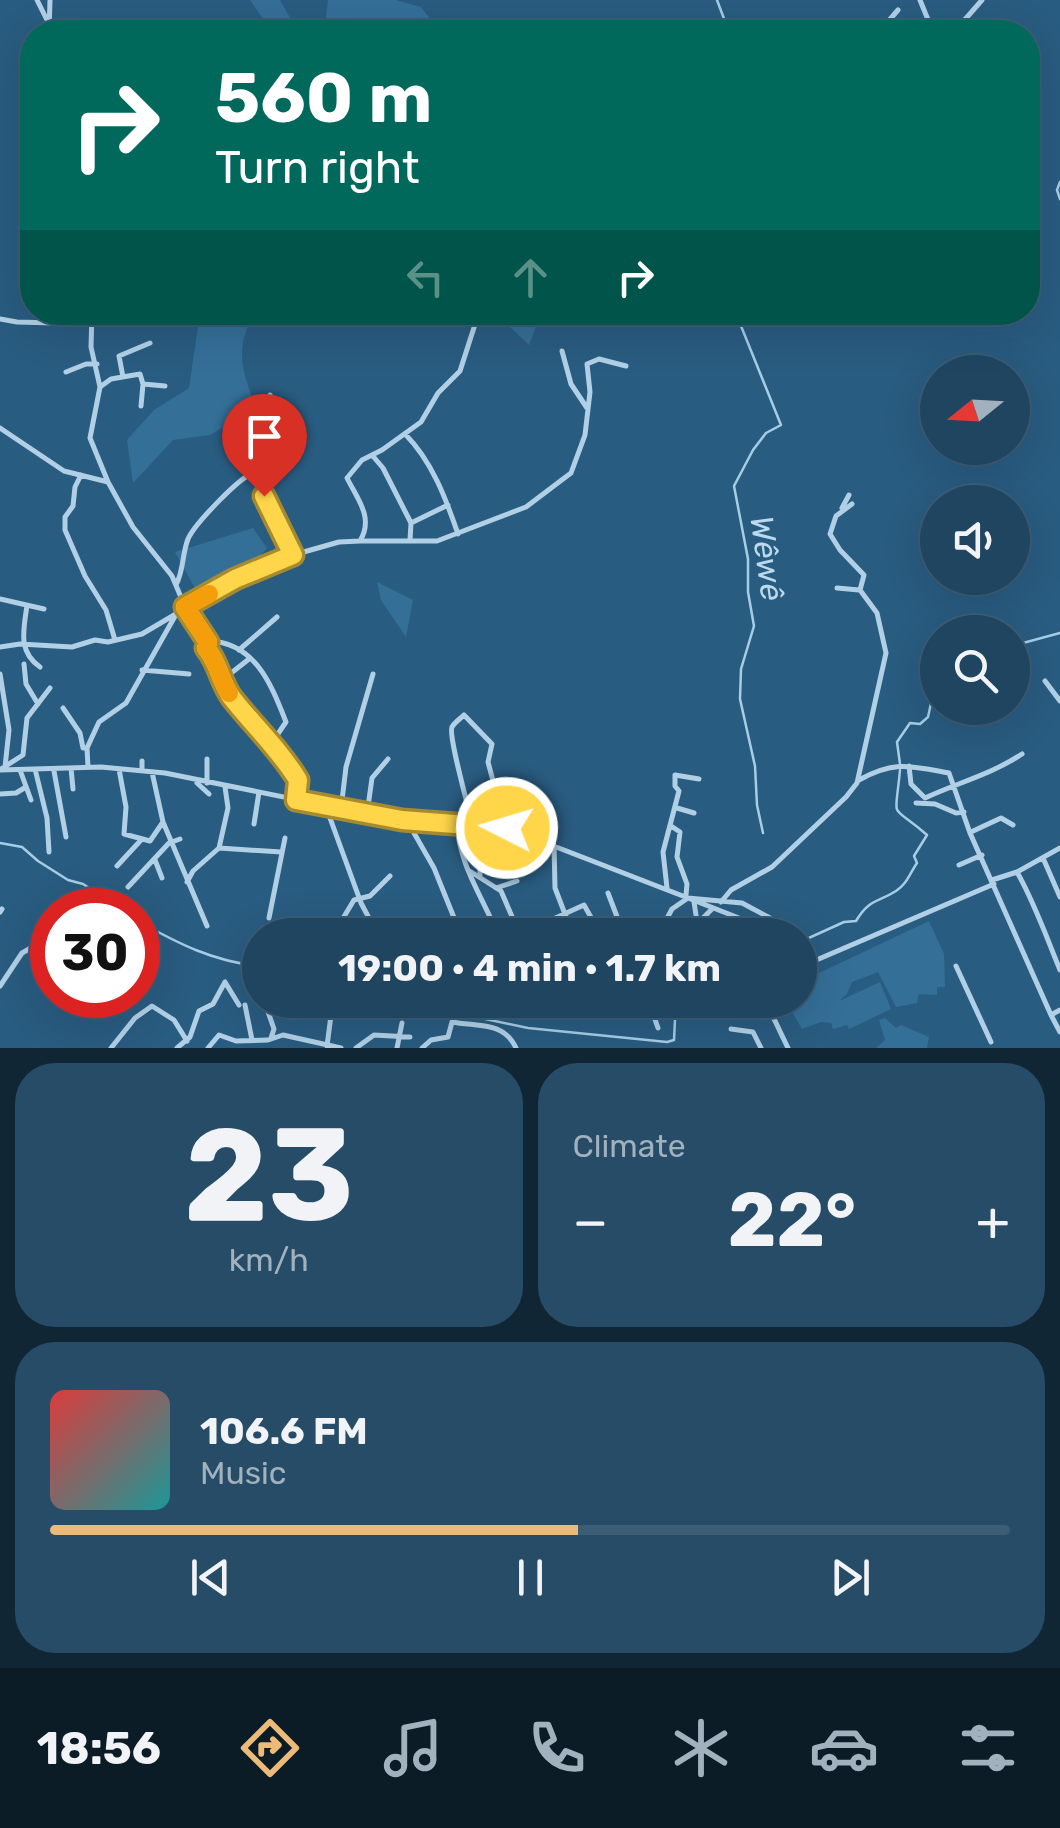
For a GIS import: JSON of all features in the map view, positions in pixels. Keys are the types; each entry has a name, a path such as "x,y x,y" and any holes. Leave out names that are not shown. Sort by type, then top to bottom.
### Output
{"street":[{"path":"964,20 982,0"},
{"path":"889,20 898,10"},
{"path":"90,325 100,387 90,438 133,527 176,585 208,642"},
{"path":"360,541 368,528 366,513 347,478 357,463 421,422 438,393 460,372 474,325"},
{"path":"123,377 120,356 150,343"},
{"path":"562,351 574,389 586,408"},
{"path":"0,647 72,647 142,634 184,605 293,555 339,542 437,541 526,507 571,473 585,435 589,362 600,359 626,366"},
{"path":"66,372 96,364"},
{"path":"100,387 140,374 144,384 140,406"},
{"path":"144,384 165,386"},
{"path":"176,585 190,534 234,484 254,473 264,449 262,411 270,395"},
{"path":"0,428 64,471 108,482"},
{"path":"405,434 442,488 458,534"},
{"path":"372,455 411,522 410,540"},
{"path":"96,476 102,468"},
{"path":"254,473 293,555"},
{"path":"81,474 73,506 65,517 65,530 85,576 106,610 115,640"},
{"path":"849,495 830,534 864,575 860,590"},
{"path":"411,522 448,504"},
{"path":"841,511 852,504"},
{"path":"838,588 860,590 877,613 886,653 858,781"},
{"path":"0,599 44,609"},
{"path":"27,605 22,644 40,667"},
{"path":"88,768 87,748 99,722 126,703 176,612"},
{"path":"240,650 277,617"},
{"path":"208,642 233,644 267,676 286,722 271,744"},
{"path":"208,642 206,648 216,659 221,681 298,780 296,800"},
{"path":"221,681 249,658"},
{"path":"24,664 26,684 38,704"},
{"path":"142,670 189,674"},
{"path":"0,674 9,730 2,769"},
{"path":"341,809 346,767 372,674"},
{"path":"1044,681 1060,701"},
{"path":"9,730 25,722 50,688"},
{"path":"63,708 80,732 83,748 87,748"},
{"path":"480,876 475,824 451,738 452,727 464,716 492,744 488,762 496,792 488,825"},
{"path":"2,769 22,755 25,722"},
{"path":"909,766 910,784 925,798 954,789 1022,754"},
{"path":"207,759 207,783"},
{"path":"368,814 372,778 388,759"},
{"path":"142,760 142,771"},
{"path":"721,902 732,890 772,867 858,781 882,767 909,766 949,774 970,833 1060,1032"},
{"path":"71,768 73,790"},
{"path":"2,769 152,772 368,814 522,831 737,918"},
{"path":"35,769 47,818 48,852"},
{"path":"54,769 66,836"},
{"path":"119,769 126,807 124,834 150,842 163,822"},
{"path":"20,770 31,800"},
{"path":"152,772 163,822 207,926"},
{"path":"667,889 664,852 680,790 675,786 676,776 699,779"},
{"path":"195,781 209,794"},
{"path":"186,882 192,871 219,848 228,808 224,786"},
{"path":"0,794 16,794 26,788"},
{"path":"254,824 259,792"},
{"path":"916,803 964,812"},
{"path":"326,807 358,902 368,918"},
{"path":"677,808 694,812"},
{"path":"970,833 1001,818 1013,825"},
{"path":"413,821 414,833 434,868 454,918"},
{"path":"457,823 458,844 490,918"},
{"path":"670,826 680,832 677,857 698,918"},
{"path":"269,918 285,838"},
{"path":"117,866 142,839"},
{"path":"128,887 171,842 180,840"},
{"path":"554,845 555,888 566,918"},
{"path":"219,848 281,852"},
{"path":"817,959 1017,872 1060,848"},
{"path":"960,865 982,855"},
{"path":"1043,857 1060,896"},
{"path":"155,860 162,878"},
{"path":"182,868 192,871"},
{"path":"467,869 501,891 512,918"},
{"path":"1017,872 1040,914 1059,968"},
{"path":"347,918 358,902 390,876"},
{"path":"496,888 517,881"},
{"path":"608,893 618,918"},
{"path":"667,918 672,909 690,899 742,903 770,918"},
{"path":"555,918 586,905 592,918"},
{"path":"700,918 703,906"},
{"path":"702,918 712,909"},
{"path":"0,986 22,953 30,948"},
{"path":"956,966 991,1042"},
{"path":"177,1048 187,1041 199,1011 213,1004 225,982 242,1007 252,1040"},
{"path":"111,1048 135,1018 152,1006 174,1020 187,1041"},
{"path":"1051,1015 1060,1010"},
{"path":"270,1018 274,1029 271,1038"},
{"path":"327,1046 331,1018"},
{"path":"654,1018 658,1028"},
{"path":"774,1018 788,1048"},
{"path":"422,1048 430,1040 448,1037 452,1022 499,1028 514,1040 516,1048"},
{"path":"396,1048 402,1023"},
{"path":"731,1029 753,1032 761,1048"},
{"path":"208,1048 219,1035 236,1042 280,1036 342,1048"},
{"path":"356,1048 374,1035 410,1037"},
{"path":"280,1036 280,1048"}],"shaded area":[{"path":"250,0 280,0 291,20 264,20"},
{"path":"328,0 396,0 421,7 431,20 326,20"},
{"path":"198,325 249,325 242,360 256,408 210,435 173,440 133,483 127,440 154,410 189,388"},
{"path":"508,325 536,325 529,345"},
{"path":"253,528 267,548 236,584 196,590 175,552"},
{"path":"377,582 413,600 406,637 381,600"},
{"path":"929,921 944,954 945,987 937,987 937,995 919,994 917,1003 896,1007 878,972 852,982 839,1001 880,982 891,1009 849,1029 847,1025 833,1029 831,1023 821,1022 802,1029 796,1018 817,1018 817,974"},
{"path":"885,1018 896,1028 901,1025 929,1037 927,1048 876,1048 885,1040 879,1020"}],"waterway":[{"name":"Wêwê","path":"717,0 724,20"},
{"path":"1060,182 1060,199"},
{"name":"Wêwê","path":"741,325 781,425 766,433 734,486 748,559 754,626 741,669 740,699 755,766 763,833"},
{"path":"1030,641 1060,633"},
{"path":"900,764 897,742 910,723 920,724"},
{"path":"817,934 856,921 869,905 900,888 917,863 914,856 927,835 897,810 900,770"},
{"path":"0,843 22,847 68,880 89,888"},
{"path":"160,933 196,950 242,963"},
{"path":"481,1018 528,1028 667,1042 674,1040 675,1018"}],"slow traffic":[{"path":"209,594 185,607 208,642 206,648 216,659 221,681 229,693"}],"route":[{"path":"264,496 293,555 235,579 185,607 208,642 206,648 216,659 221,681 298,780 296,800 402,820 507,828"}]}
